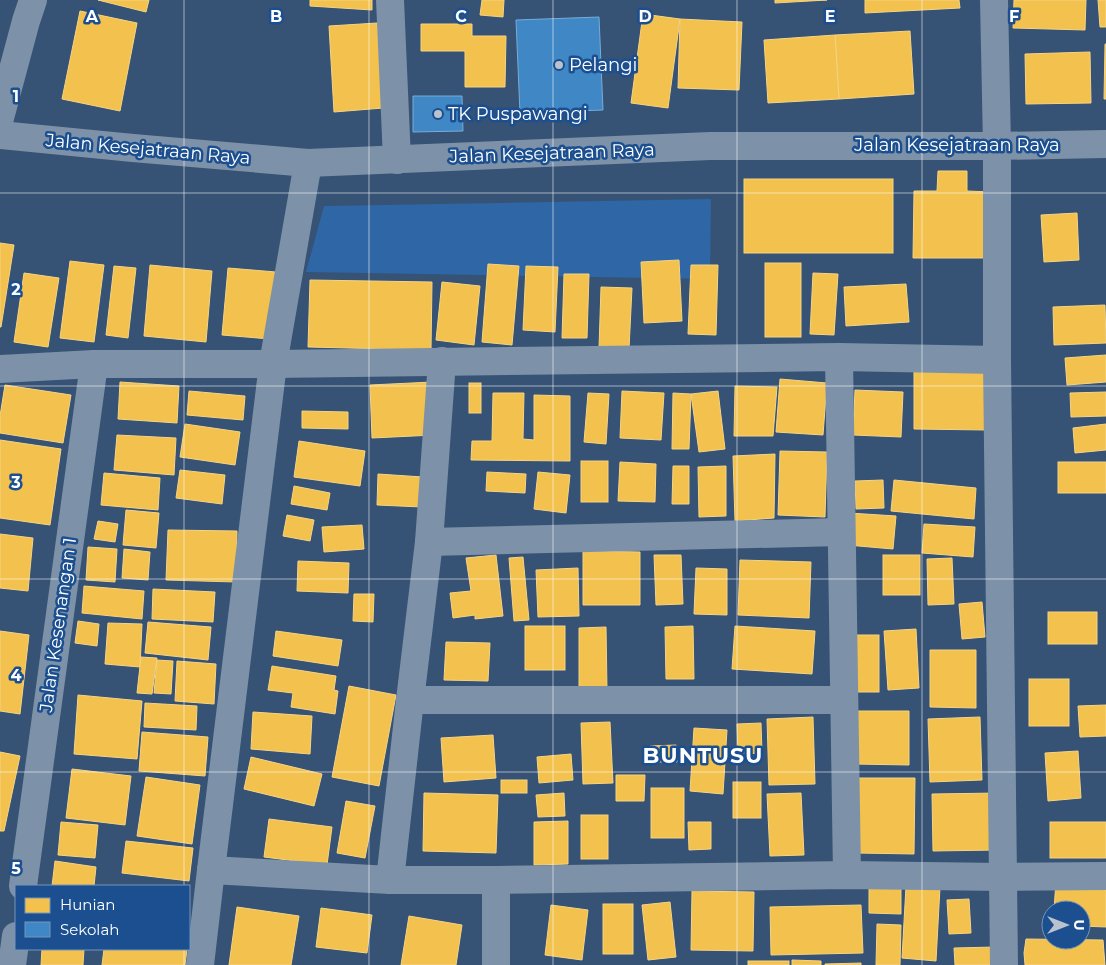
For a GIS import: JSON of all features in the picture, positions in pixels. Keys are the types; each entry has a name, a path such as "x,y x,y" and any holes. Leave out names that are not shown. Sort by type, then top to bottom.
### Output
{"street":[{"path":"0,118 33,0"},
{"path":"390,0 397,160"},
{"path":"994,0 1004,965"},
{"name":"Jalan Kesejatraan Raya","path":"0,135 308,163 710,146 1106,144"},
{"path":"200,965 273,364 308,163"},
{"path":"0,369 94,364 273,364 839,357 997,360"},
{"path":"839,357 847,875"},
{"path":"390,880 429,542 442,361"},
{"name":"Jalan Kesenangan 1","path":"23,885 94,364"},
{"path":"429,542 841,532"},
{"path":"410,700 844,700"},
{"path":"211,870 390,880 847,875 1106,876"},
{"path":"496,880 496,965"},
{"path":"12,965 15,943"}],"shaded area":[{"path":"711,199 710,279 306,272 324,206"}],"building: Hunian":[{"path":"98,0 149,0 146,12"},
{"path":"310,0 372,0 372,10 310,6"},
{"path":"482,0 504,0 503,17 480,15"},
{"path":"775,0 827,0 775,3"},
{"path":"865,0 959,0 960,8 865,13"},
{"path":"1014,0 1086,0 1085,30 1013,28"},
{"path":"1098,0 1106,0 1106,27 1100,27"},
{"path":"80,11 137,23 120,111 62,99"},
{"path":"643,14 680,19 668,108 631,103"},
{"path":"680,19 742,22 739,90 678,88"},
{"path":"377,23 383,108 334,112 329,26"},
{"path":"421,24 472,24 472,36 506,36 505,87 465,87 465,51 421,51"},
{"path":"910,31 914,94 839,99 835,35"},
{"path":"835,35 839,99 768,103 764,40"},
{"path":"1105,44 1106,99 1104,99"},
{"path":"1090,52 1091,103 1026,104 1025,54"},
{"path":"938,171 967,171 967,191 992,192 991,258 913,258 914,191 937,191"},
{"path":"744,179 893,179 893,253 744,253"},
{"path":"1077,213 1079,260 1044,262 1041,215"},
{"path":"0,243 14,245 1,327 0,327"},
{"path":"679,260 682,321 644,323 641,262"},
{"path":"70,261 104,265 94,342 60,338"},
{"path":"765,263 801,263 801,337 765,337"},
{"path":"488,264 519,266 512,345 482,342"},
{"path":"150,265 212,271 206,342 144,336"},
{"path":"691,265 718,265 716,335 688,334"},
{"path":"114,266 136,268 128,338 106,335"},
{"path":"526,266 558,267 555,332 523,330"},
{"path":"228,268 276,272 270,339 222,335"},
{"path":"24,273 59,278 48,347 14,342"},
{"path":"813,273 838,274 834,335 810,334"},
{"path":"564,274 589,274 587,338 562,338"},
{"path":"310,280 432,282 431,350 308,347"},
{"path":"442,282 480,286 474,345 436,340"},
{"path":"906,284 909,322 846,326 844,287"},
{"path":"601,287 632,288 629,349 599,348"},
{"path":"1105,305 1106,343 1054,345 1053,307"},
{"path":"1106,355 1106,382 1067,385 1065,358"},
{"path":"914,370 987,371 986,430 914,429"},
{"path":"780,379 827,383 823,435 776,432"},
{"path":"120,382 179,386 177,423 118,419"},
{"path":"432,382 434,435 372,438 370,385"},
{"path":"469,383 481,383 481,413 469,413"},
{"path":"5,385 71,395 63,443 0,433 0,416"},
{"path":"735,386 777,387 773,436 734,436"},
{"path":"855,390 903,392 901,437 853,435"},
{"path":"189,391 245,396 243,420 187,415"},
{"path":"622,391 664,393 661,440 620,438"},
{"path":"718,391 725,449 699,452 691,394"},
{"path":"1106,392 1106,416 1071,417 1070,393"},
{"path":"493,393 524,393 523,439 534,440 534,395 570,396 570,461 471,460 472,441 492,441"},
{"path":"588,393 609,394 606,444 584,442"},
{"path":"673,393 691,394 689,449 672,449"},
{"path":"302,411 348,412 348,429 302,428"},
{"path":"185,424 240,432 235,465 180,457"},
{"path":"1106,424 1106,450 1075,453 1073,428"},
{"path":"117,435 176,438 174,475 114,470"},
{"path":"0,440 61,449 50,525 0,518"},
{"path":"299,441 365,451 360,486 294,477"},
{"path":"780,451 827,452 825,517 778,515"},
{"path":"775,454 774,518 735,521 733,456"},
{"path":"581,461 608,461 608,502 581,502"},
{"path":"620,462 656,464 655,502 618,501"},
{"path":"1058,462 1106,462 1106,493 1058,493"},
{"path":"673,466 689,466 689,504 672,504"},
{"path":"726,466 726,516 699,517 698,467"},
{"path":"180,470 225,475 222,504 176,498"},
{"path":"487,472 526,474 525,493 486,491"},
{"path":"538,472 570,475 566,513 534,509"},
{"path":"104,473 160,478 158,510 101,505"},
{"path":"378,474 423,477 422,507 377,505"},
{"path":"883,480 884,508 856,509 855,481"},
{"path":"894,480 976,488 974,519 891,511"},
{"path":"294,486 330,493 327,510 291,504"},
{"path":"126,510 159,513 156,548 123,545"},
{"path":"849,513 896,516 893,549 847,545"},
{"path":"287,515 314,520 310,541 283,536"},
{"path":"98,521 118,524 115,542 94,539"},
{"path":"924,524 975,527 973,557 922,553"},
{"path":"362,525 364,549 324,552 322,527"},
{"path":"168,530 237,531 236,582 166,580"},
{"path":"0,534 33,538 28,591 0,588"},
{"path":"88,547 117,549 115,582 86,580"},
{"path":"124,549 150,552 148,580 122,578"},
{"path":"583,551 640,552 640,605 583,605"},
{"path":"496,555 503,616 475,619 475,615 453,618 450,593 471,591 466,558"},
{"path":"654,555 681,555 683,604 656,605"},
{"path":"883,555 920,555 920,595 883,595"},
{"path":"523,557 529,620 514,621 509,558"},
{"path":"952,558 954,604 928,605 927,559"},
{"path":"740,560 811,562 809,618 738,615"},
{"path":"298,561 349,563 348,593 297,591"},
{"path":"578,568 579,616 538,617 536,570"},
{"path":"696,568 727,569 727,615 694,614"},
{"path":"84,586 144,591 142,619 82,613"},
{"path":"153,589 215,592 213,622 152,619"},
{"path":"354,594 374,594 373,622 353,621"},
{"path":"982,602 985,637 962,639 959,604"},
{"path":"1048,612 1097,612 1097,644 1048,644"},
{"path":"78,621 99,624 97,646 75,643"},
{"path":"148,622 211,627 208,660 145,653"},
{"path":"108,623 142,624 140,667 105,664"},
{"path":"525,626 565,626 565,670 525,670"},
{"path":"693,626 694,679 666,679 665,627"},
{"path":"735,626 815,631 812,674 732,669"},
{"path":"606,627 607,690 579,691 579,628"},
{"path":"916,629 919,688 888,690 884,631"},
{"path":"0,631 29,635 20,714 0,711"},
{"path":"276,631 342,640 338,666 273,656"},
{"path":"855,635 879,635 879,692 855,692"},
{"path":"446,642 490,643 488,681 444,680"},
{"path":"930,650 976,650 976,708 930,707"},
{"path":"141,657 157,658 152,694 137,693"},
{"path":"157,660 173,661 171,694 154,693"},
{"path":"177,661 216,664 214,704 175,701"},
{"path":"272,666 336,676 334,690 338,691 335,714 291,707 293,693 268,690"},
{"path":"1029,679 1069,679 1069,726 1029,726"},
{"path":"349,686 396,695 379,786 332,777"},
{"path":"78,695 142,701 137,759 74,754"},
{"path":"145,703 197,706 196,730 144,727"},
{"path":"1106,705 1106,736 1080,737 1078,706"},
{"path":"855,711 909,711 909,765 854,764"},
{"path":"253,712 312,716 310,754 251,749"},
{"path":"813,717 815,784 769,785 767,719"},
{"path":"980,717 982,780 930,782 928,719"},
{"path":"610,722 613,783 583,784 581,723"},
{"path":"761,723 762,753 738,754 737,724"},
{"path":"694,728 727,730 723,794 690,791"},
{"path":"142,732 208,737 205,776 139,771"},
{"path":"493,735 496,778 444,782 441,738"},
{"path":"676,745 677,762 650,762 650,746"},
{"path":"1078,751 1081,798 1048,801 1045,753"},
{"path":"0,752 20,756 4,831 0,831"},
{"path":"571,754 573,780 539,783 537,757"},
{"path":"251,757 322,774 314,806 244,789"},
{"path":"72,769 131,776 125,825 66,818"},
{"path":"616,775 645,775 644,801 616,801"},
{"path":"146,777 200,785 192,844 137,836"},
{"path":"858,778 915,778 914,854 857,853"},
{"path":"501,780 527,780 527,793 501,793"},
{"path":"733,782 761,782 761,818 733,818"},
{"path":"651,788 684,788 684,838 651,838"},
{"path":"424,793 498,795 496,853 423,851"},
{"path":"564,793 565,816 538,817 536,795"},
{"path":"801,793 804,855 770,856 767,794"},
{"path":"997,793 998,850 933,851 932,794"},
{"path":"346,801 375,806 365,858 337,853"},
{"path":"581,815 608,815 608,859 581,859"},
{"path":"269,819 332,827 327,865 264,857"},
{"path":"568,821 568,864 534,865 534,822"},
{"path":"61,822 98,825 95,858 58,855"},
{"path":"688,822 711,822 711,849 689,850"},
{"path":"1050,822 1106,822 1106,858 1050,858"},
{"path":"126,841 193,848 189,881 122,873"},
{"path":"55,861 96,867 94,885 52,885"},
{"path":"1056,881 1106,885 1106,927 1091,926 1091,900 1055,900"},
{"path":"869,885 901,886 901,914 869,913"},
{"path":"906,886 940,887 936,961 902,958"},
{"path":"692,891 754,892 753,951 691,950"},
{"path":"969,899 971,933 949,934 947,900"},
{"path":"670,902 676,957 648,960 642,905"},
{"path":"603,904 633,904 633,954 603,954"},
{"path":"551,905 588,910 582,960 545,955"},
{"path":"861,905 863,953 771,955 770,907"},
{"path":"237,907 299,916 291,965 229,965"},
{"path":"321,908 372,915 367,953 316,947"},
{"path":"409,916 462,925 456,965 401,965"},
{"path":"877,924 901,925 900,965 876,965"},
{"path":"1026,939 1041,939 1041,950 1091,950 1091,940 1103,940 1105,965 1025,965"},
{"path":"995,947 995,965 955,965 954,948"},
{"path":"42,950 84,950 83,965 41,965"},
{"path":"104,950 187,950 185,965 102,965"},
{"path":"792,960 821,961 821,965 792,965"},
{"path":"748,961 789,961 789,965 748,965"},
{"path":"861,963 861,965 825,965 825,964"}],"building: Sekolah":[{"name":"Pelangi","path":"599,17 603,110 520,113 516,20"},
{"name":"TK Puspawangi","path":"413,96 462,96 463,131 413,132"}],"place":[{"name":"Pelangi","path":"559,65"},
{"name":"TK Puspawangi","path":"438,114"}],"district":[{"name":"BUNTUSU","path":"703,755"}]}
